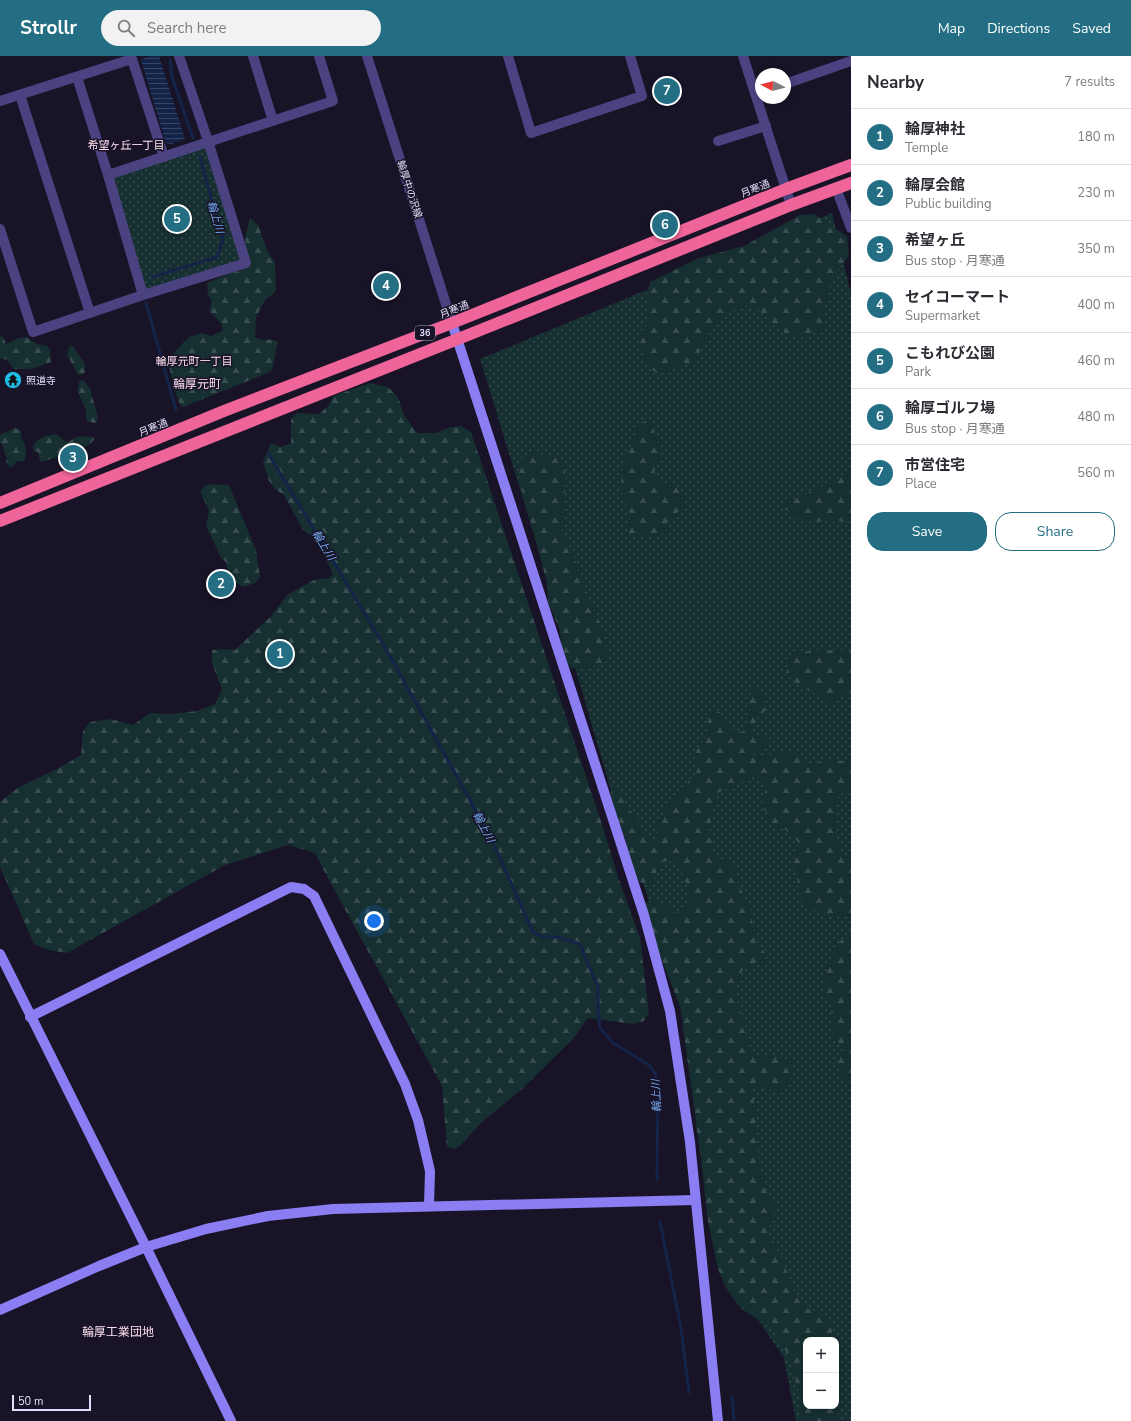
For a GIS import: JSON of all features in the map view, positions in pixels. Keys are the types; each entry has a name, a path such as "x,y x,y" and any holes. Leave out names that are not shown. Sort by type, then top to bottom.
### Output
{"highway":[{"name":"月寒通","path":"0,503 224,411 452,323 786,188 851,164"},
{"name":"36","path":"0,520 457,340 791,205 851,183"}],"street":[{"path":"0,229 33,332 143,295 246,263 208,141 179,56"},
{"path":"253,56 273,121"},
{"path":"108,175 332,101 318,56"},
{"name":"輪厚中の沢線","path":"367,56 452,323"},
{"path":"508,56 531,133 642,96 630,56"},
{"path":"743,56 755,86"},
{"path":"0,101 132,59 164,157"},
{"path":"791,82 851,61"},
{"path":"77,77 108,175 143,295"},
{"path":"20,95 90,313"},
{"path":"761,104 766,126 791,205"},
{"path":"718,141 766,126"},
{"path":"836,188 851,228"},
{"path":"452,323 644,915 670,1011 690,1142 718,1421"},
{"path":"30,1016 292,887 304,889 314,896 405,1084 418,1120 430,1171 429,1206"},
{"path":"0,954 231,1421"},
{"path":"0,1310 146,1247 206,1229 268,1216 333,1209 695,1200"}],"green space":[{"path":"208,141 246,263 143,295 108,175"},
{"path":"832,213 851,294 851,1421 796,1421 784,1358 721,1265 686,1006 615,804 576,671 480,359"},
{"path":"814,214 847,236 849,256 837,271 827,291 822,290 828,295 822,322 825,328 803,338 785,333 770,323 767,316 757,309 742,305 716,321 694,362 659,374 647,367 639,335 646,326 649,314 646,299 650,282 699,258 744,246 800,215"},
{"path":"250,218 258,225 268,252 275,262 276,290 266,299 256,317 255,337 278,342 272,370 183,407 180,405 173,386 168,359 189,337 201,333 211,336 222,331 222,324 209,311 212,301 208,295 207,283 232,272 240,271 247,265 245,238"},
{"path":"0,334 6,344 19,338 26,337 37,344 47,346 50,350 51,362 32,369 14,369 7,360 0,358"},
{"path":"70,345 73,346 85,364 85,372 82,375 78,374 67,355"},
{"path":"83,380 90,388 98,418 97,422 94,423 87,421 86,410 78,392 79,381"},
{"path":"370,383 388,387 398,397 404,415 417,433 436,433 451,427 461,426 471,432 602,824 619,880 640,938 649,1012 644,1021 633,1024 588,1018 573,1039 522,1089 481,1123 460,1146 454,1149 447,1147 442,1086 315,853 288,845 225,865 67,953 48,950 34,944 0,867 0,802 19,787 57,769 81,755 83,731 90,722 111,719 133,725 150,713 170,714 197,711 215,704 222,689 212,663 212,650 235,650 271,616 287,595 314,580 329,578 333,574 317,540 303,530 284,495 275,489 269,481 263,462 271,443 281,447 291,443 291,419 297,413 319,414 329,405 333,396"},
{"path":"650,421 662,451 654,471 662,485 678,486 682,494 683,506 668,529 656,537 638,536 629,533 630,514 622,497 621,474 625,456 631,447 637,429 642,422"},
{"path":"14,428 21,431 21,438 25,446 26,455 24,461 17,461 10,468 6,461 7,459 2,444 0,443 0,435"},
{"path":"56,434 68,442 77,437 85,436 95,438 86,446 72,453 42,462 40,461 38,452 34,451 33,447 37,441 42,438"},
{"path":"532,453 558,456 566,474 562,532 574,557 583,584 603,630 608,659 595,666 586,668 571,668 566,662 563,653 559,628 548,602 547,583 518,474 522,458"},
{"path":"851,472 851,521 802,522 781,506"},
{"path":"209,484 229,485 256,550 260,577 255,583 243,587 233,580 226,562 221,558 206,526 209,511 200,491"},
{"path":"826,650 851,651 851,695 847,694 831,703 799,685 786,674 789,660 798,652"},
{"path":"755,686 760,691 767,706 764,712 758,717 753,730 756,735 769,736 771,742 749,757 779,753 795,754 810,766 827,759 851,762 851,789 838,796 835,837 843,854 851,856 851,915 834,918 804,905 793,862 799,843 786,830 774,826 762,806 766,786 760,780 749,779 717,793 709,830 715,846 712,852 717,861 726,861 734,867 739,885 749,906 759,946 766,954 766,960 755,967 743,969 736,985 738,1002 752,1057 773,1057 793,1063 790,1080 778,1092 752,1086 758,1158 765,1190 776,1208 768,1232 781,1256 796,1295 804,1308 821,1312 831,1320 833,1331 830,1337 803,1337 803,1409 838,1409 838,1421 800,1421 800,1396 788,1355 773,1330 742,1309 734,1300 725,1286 718,1269 708,1221 680,1006 655,943 645,904 652,897 660,900 675,914 690,904 688,893 685,880 679,867 671,861 661,862 649,884 639,882 626,848 626,841 616,816 610,795 614,785 617,785 625,804 636,818 647,839 652,841 656,839 656,826 670,803 698,770 694,755 701,743 709,735 708,722 710,711 720,712 731,732 745,730 748,725 751,691"},
{"path":"851,932 851,1082 846,1080 841,1072 839,1060 844,1048 833,1036 830,1019 832,1008 823,993 823,979 839,942"}],"water":[{"path":"149,56 159,56 185,139 171,144 166,143 141,60"}],"waterway":[{"name":"輪上川","path":"170,60 172,77 193,138"},
{"name":"輪上川","path":"152,277 217,257 223,240 200,158"},
{"name":"輪上川","path":"146,303 176,410"},
{"name":"輪上川","path":"268,453 382,642 490,836 533,932 542,937 557,937 580,944 598,987 600,1028 613,1043 649,1065 655,1073 658,1085 657,1180"},
{"name":"輪上川","path":"660,1222 681,1328 689,1392"},
{"name":"輪上川","path":"732,1397 734,1421"}],"place":[{"name":"市営住宅","path":"667,91"},
{"name":"こもれび公園","path":"177,219"},
{"name":"輪厚ゴルフ場","path":"665,225"},
{"name":"セイコーマート","path":"386,286"},
{"name":"照道寺","path":"13,380"},
{"name":"希望ヶ丘","path":"73,458"},
{"name":"輪厚会館","path":"221,584"},
{"name":"輪厚神社","path":"280,654"}],"district":[{"name":"希望ヶ丘一丁目","path":"126,145"},
{"name":"輪厚元町一丁目","path":"194,361"},
{"name":"輪厚元町","path":"197,384"},
{"name":"輪厚工業団地","path":"118,1332"}]}
